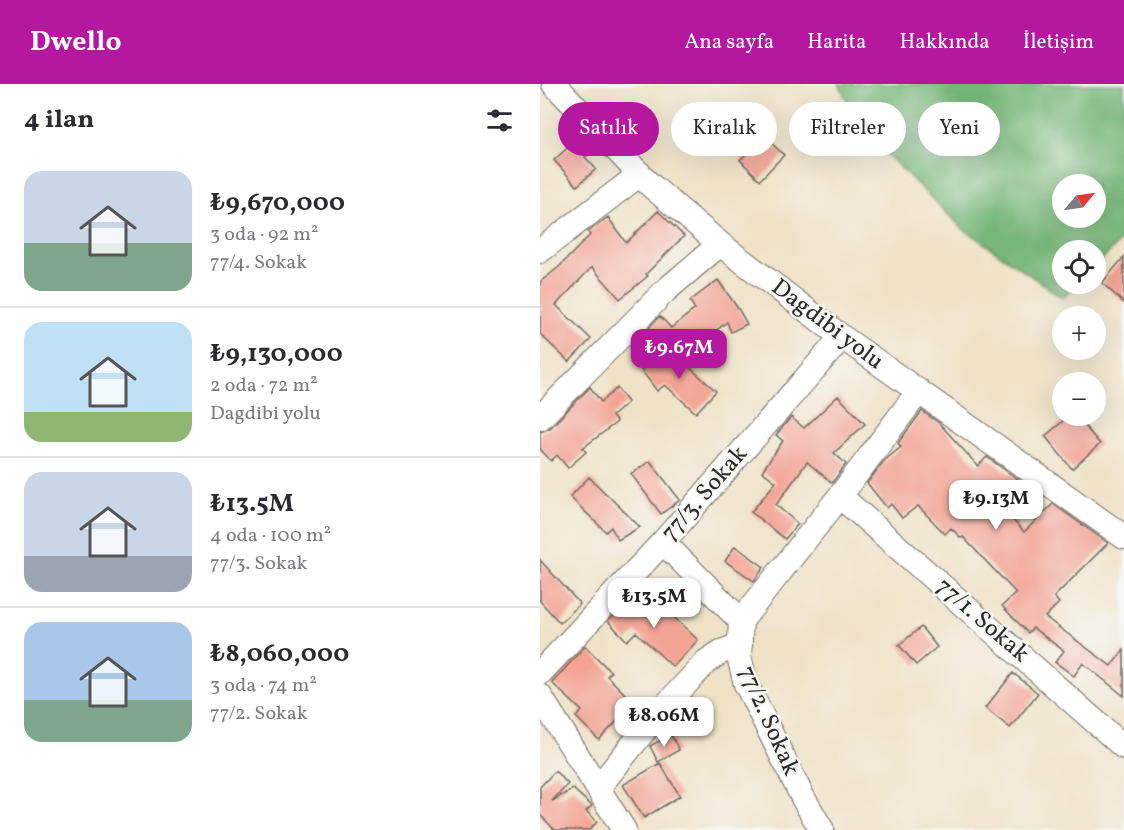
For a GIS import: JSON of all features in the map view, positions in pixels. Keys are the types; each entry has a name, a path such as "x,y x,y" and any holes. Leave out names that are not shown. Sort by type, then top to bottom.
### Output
{"street":[{"name":"Dagdibi yolu","path":"554,84 640,174 720,244 842,337 1124,537"},
{"path":"540,251 640,174"},
{"path":"540,418 665,291 720,244"},
{"name":"77/3. Sokak","path":"540,673 663,542 842,337"},
{"path":"663,542 741,621 919,391"},
{"name":"77/1. Sokak","path":"840,496 1124,747"},
{"name":"77/2. Sokak","path":"741,621 739,657 746,684 803,798 822,830"},
{"path":"598,788 655,717 707,661 727,649 740,645"},
{"path":"540,696 624,830"}],"green space":[{"path":"839,84 1124,84 1124,238 1106,255 1106,240 1052,240 1052,290 962,228 889,156 906,156 906,102 848,102"}],"building":[{"path":"777,148 784,155 760,180 740,160 744,156 777,156"},
{"path":"558,156 586,156 596,169 577,186 554,160"},
{"path":"658,211 684,236 646,274 648,276 620,299 592,267 556,305 591,339 569,362 540,334 540,282 559,267 590,235 588,232 608,217 626,243"},
{"path":"1124,257 1124,303 1106,287 1106,278"},
{"path":"718,280 747,324 731,332 727,322 680,358 649,327 660,316 671,328 695,309 690,301"},
{"path":"669,349 716,391 696,413 665,385 657,391 641,370"},
{"path":"590,387 601,402 617,388 628,402 612,416 617,422 583,448 586,452 568,468 557,455 551,461 540,449 540,432 550,428"},
{"path":"838,396 865,424 834,453 846,464 832,483 807,462 776,505 798,524 785,539 751,512 776,482 762,471 783,441 776,435 791,417 804,428"},
{"path":"922,411 939,423 978,466 987,457 1023,483 1000,506 1024,532 1053,504 1108,543 1054,597 1059,603 1045,617 1111,666 1124,650 1124,696 1083,663 1074,676 1055,662 1064,651 1033,628 1028,633 1002,606 1016,593 963,537 961,538 951,528 945,534 918,506 902,518 891,504 887,508 867,483 884,461 901,447 898,443"},
{"path":"1057,426 1085,426 1100,444 1072,469 1045,436"},
{"path":"650,461 680,500 661,514 631,474"},
{"path":"589,477 640,527 618,540 611,527 606,532 570,497"},
{"path":"735,546 764,567 754,581 725,561"},
{"path":"540,560 580,604 560,623 540,601"},
{"path":"641,591 661,613 665,609 698,640 673,667 636,632 627,641 608,621"},
{"path":"921,627 937,647 916,665 899,645"},
{"path":"585,646 611,672 607,676 634,703 599,740 576,717 582,711 552,683"},
{"path":"1013,673 1038,693 1010,728 985,708"},
{"path":"671,735 679,750 658,762 650,746"},
{"path":"660,763 680,796 644,818 623,785"},
{"path":"555,771 568,784 552,801 573,789 592,806 586,811 597,822 589,830 555,830 540,815 540,787"}]}
